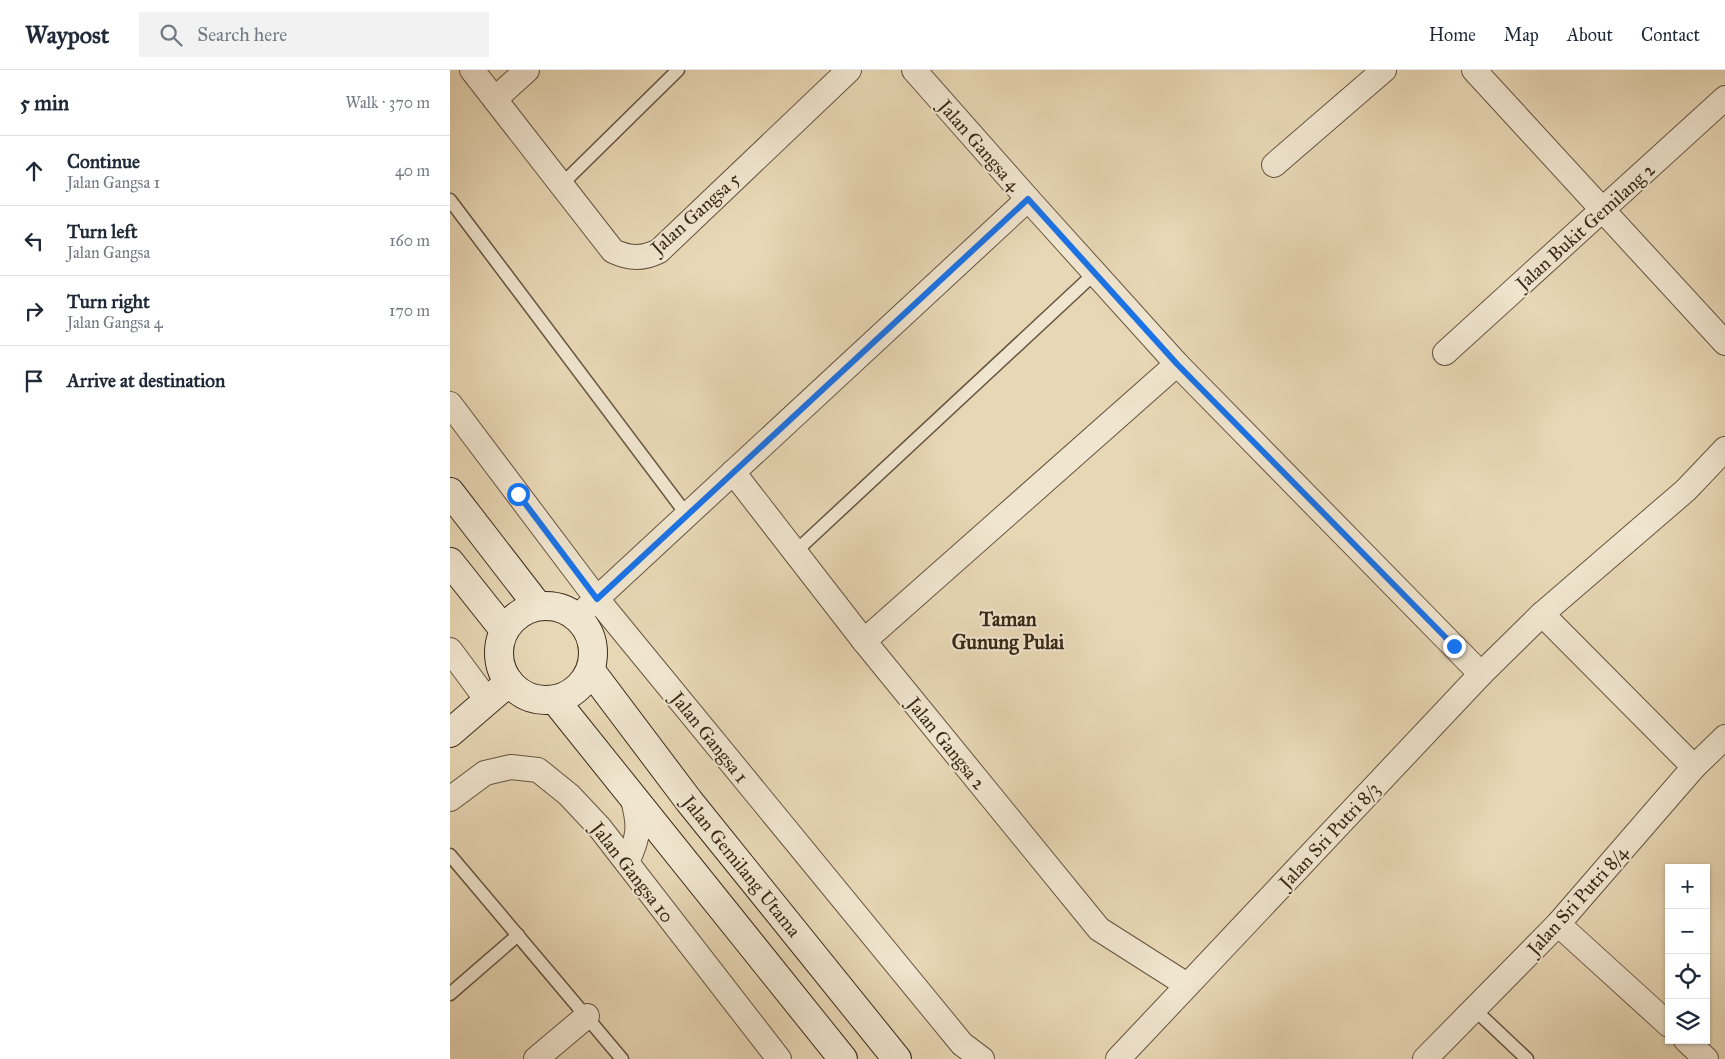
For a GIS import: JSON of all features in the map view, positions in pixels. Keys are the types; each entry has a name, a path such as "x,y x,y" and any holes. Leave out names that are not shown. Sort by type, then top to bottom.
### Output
{"main road":[{"path":"450,492 538,606"},
{"path":"450,562 504,630"},
{"path":"538,606 552,606 565,610 577,617 587,628 593,642 594,657 590,671 582,684 570,695 555,700 540,701 526,696 513,688 503,675 498,660 499,645 504,630 513,619 524,611 538,606"},
{"name":"Jalan Gemilang Utama","path":"590,671 690,801 897,1059"},
{"path":"450,732 508,682"},
{"path":"555,700 839,1058"}],"street":[{"name":"Jalan Gangsa 5","path":"472,70 613,251 625,256 638,257 648,256 659,250 849,70"},
{"path":"495,100 527,70"},
{"name":"Jalan Gangsa 4","path":"914,70 1177,364 1482,674"},
{"path":"1274,165 1384,70"},
{"path":"1474,70 1725,343"},
{"name":"Jalan Bukit Gemilang 2","path":"1445,353 1725,98"},
{"path":"577,617 1028,199"},
{"path":"864,641 1177,364"},
{"name":"Jalan Gangsa 1","path":"450,404 597,599 962,1044 982,1059"},
{"name":"Jalan Sri Putri 8/3","path":"1118,1059 1482,674 1542,614 1686,490 1725,449"},
{"name":"Jalan Gangsa 2","path":"733,472 864,641 1099,929 1187,985"},
{"path":"1542,614 1694,767"},
{"path":"450,650 487,700"},
{"name":"Jalan Sri Putri 8/4","path":"1425,1059 1558,924 1694,767 1725,737"},
{"name":"Jalan Gangsa 10","path":"450,799 485,773 511,767 538,770 569,794 600,828 627,862 779,1059"},
{"path":"627,862 636,844 638,830 638,815 632,796"},
{"path":"1558,924 1665,1021"},
{"path":"536,1059 587,1016"},
{"path":"1690,1044 1706,1059"}],"lane":[{"path":"561,185 678,70"},
{"path":"450,200 688,515"},
{"path":"795,552 1094,273"},
{"path":"450,855 622,1059"},
{"path":"450,994 518,934"},
{"path":"1474,1009 1527,1059"}],"district":[{"name":"Taman Gunung Pulai","path":"1008,630"}],"route":[{"path":"518,494 597,599 1028,199 1177,364 1454,646"}]}
